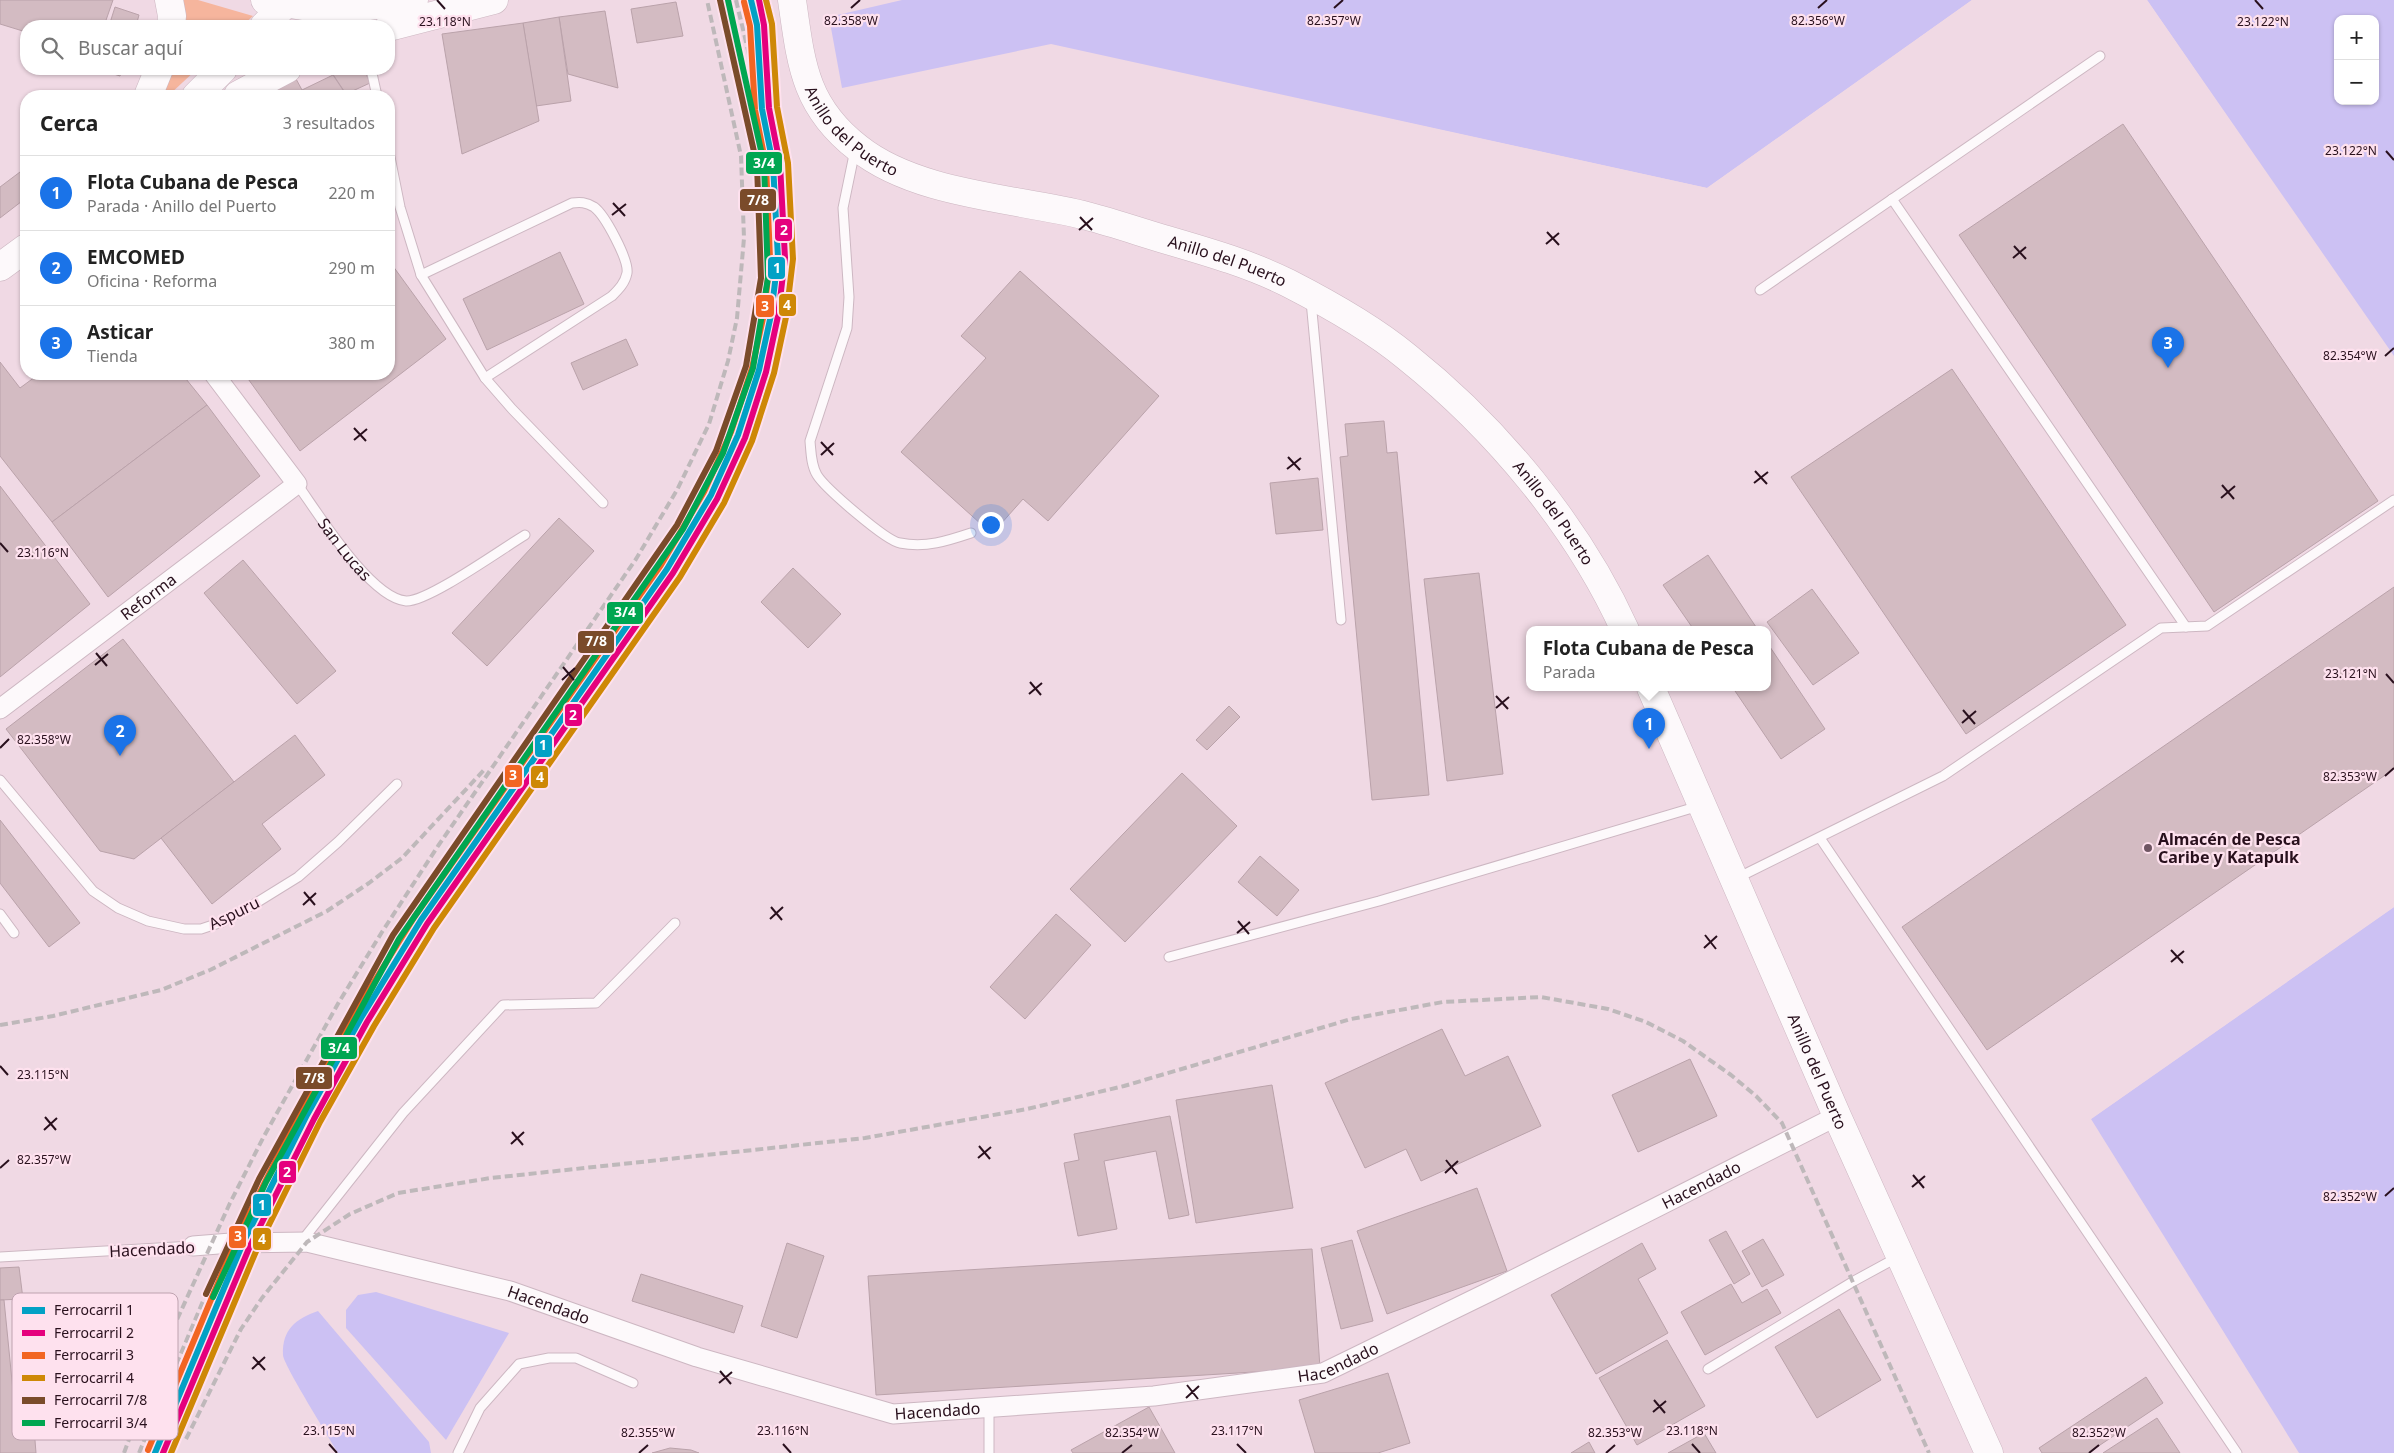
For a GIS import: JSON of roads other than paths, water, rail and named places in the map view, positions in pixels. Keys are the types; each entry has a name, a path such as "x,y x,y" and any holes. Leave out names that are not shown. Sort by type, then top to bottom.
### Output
{"main road":[{"path":"169,0 172,20"},
{"path":"268,20 280,1 341,14 414,0"},
{"path":"395,25 494,0"},
{"name":"Anillo del Puerto","path":"792,0 803,71 812,95 828,117 856,147 898,172 998,200 1095,219 1224,257 1286,282 1352,319 1406,355 1459,402 1522,469 1574,540 1597,576 1623,626"},
{"path":"150,90 157,75"},
{"path":"202,90 218,75"},
{"path":"244,90 261,75"},
{"path":"248,90 275,75"},
{"path":"0,267 20,252"},
{"name":"Anillo del Puerto","path":"1652,691 1837,1116 1989,1453"}],"street":[{"name":"San Lucas","path":"219,380 297,484"},
{"name":"Reforma","path":"0,709 297,484"},
{"name":"Hacendado","path":"193,1246 231,1243 300,1242 510,1291 698,1357 893,1414 1154,1396 1323,1373 1837,1116"}],"lane":[{"path":"1760,290 2100,56"},
{"path":"372,75 376,90"},
{"path":"856,147 843,208 849,297 847,328 810,441 811,458 816,474 831,490 879,531 897,543 920,546 938,544 971,533"},
{"path":"395,182 400,207 421,275 485,378 512,409 603,503"},
{"path":"1892,199 2186,627"},
{"path":"421,275 572,203 583,202 595,208 604,218 626,259 627,272 622,286 612,296 485,378"},
{"path":"1310,296 1341,620"},
{"name":"San Lucas","path":"297,484 364,574 386,593 407,601 426,596 525,535"},
{"path":"1734,879 1943,776 2161,628 2206,626 2394,500"},
{"name":"Aspuru","path":"0,780 93,891 118,908 148,921 184,930 201,929 222,922 256,904 298,877 338,842 397,784"},
{"path":"1169,957 1379,901 1702,806"},
{"path":"1820,838 2237,1453"},
{"path":"0,914 14,933"},
{"path":"300,1242 402,1113 503,1005 596,1003 675,923"},
{"name":"Hacendado","path":"0,1258 193,1246"},
{"path":"1708,1370 1900,1256"},
{"path":"458,1453 480,1408 519,1364 549,1358 576,1358 633,1383"},
{"path":"989,1407 990,1453"}],"railway":[{"path":"178,1318 230,1203 263,1138 339,1002 438,846 636,559 677,490 709,424 728,361 737,318 744,238 741,156 707,0"},
{"path":"736,0 762,109"},
{"path":"178,1428 219,1326 320,1116 396,988 468,878 643,631 703,542 744,459 768,393 788,303 788,178 757,25"},
{"path":"0,1025 53,1016 161,990 210,970 327,911 402,858 484,770"},
{"path":"186,1439 241,1329 262,1298 307,1242 350,1214 398,1193 491,1178 865,1138 1027,1109 1124,1086 1351,1019 1443,1002 1541,997 1608,1009 1646,1022 1683,1041 1731,1075 1756,1096 1782,1123 1929,1453"},
{"path":"178,1360 206,1294"},
{"path":"124,1453 129,1440"},
{"path":"139,1453 144,1440"},
{"path":"168,1453 173,1440"}],"rail line":[{"name":"7/8","path":"206,1294 259,1179 393,935 677,525 716,451 746,366 761,278 757,165 720,0"},
{"name":"3/4","path":"213,1297 266,1182 399,939 683,529 723,453 753,368 768,278 764,164 728,0"},
{"name":"1","path":"178,1398 243,1243 307,1115 361,1018 421,920 667,569 711,495 738,435 759,370 771,315 778,258 773,164 762,109 757,25 751,0"},
{"name":"2","path":"178,1417 250,1246 314,1119 367,1022 427,924 673,573 717,499 745,438 766,372 778,316 785,258 780,164 769,108 764,25 759,0"},
{"name":"4","path":"178,1436 257,1249 320,1122 374,1026 434,928 680,577 724,503 752,441 774,373 786,317 793,259 788,163 777,107 772,24 766,0"},
{"name":"3","path":"178,1378 236,1240 300,1112 354,1014 415,916 661,565 704,492 731,432 752,368 764,314 770,258 766,165 755,110 750,26 744,2"},
{"name":"3","path":"148,1450 152,1440"},
{"name":"1","path":"155,1453 160,1440"},
{"name":"2","path":"163,1453 168,1440"},
{"name":"4","path":"171,1453 176,1440"}],"place":[{"name":"Asticar","path":"2168,368"},
{"name":"Flota Cubana de Pesca","path":"1649,749"},
{"name":"EMCOMED","path":"120,756"},
{"name":"Almacén de Pesca Caribe y Katapulk","path":"2148,848"}]}
